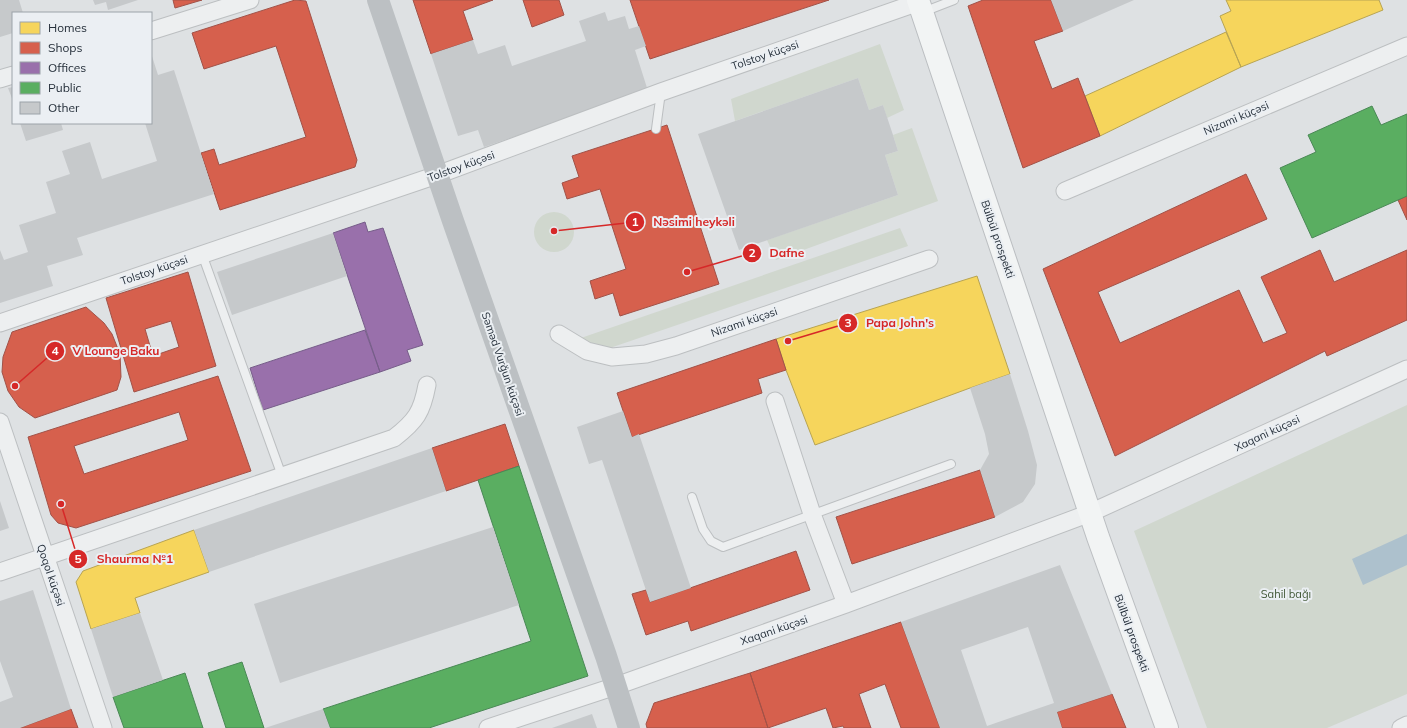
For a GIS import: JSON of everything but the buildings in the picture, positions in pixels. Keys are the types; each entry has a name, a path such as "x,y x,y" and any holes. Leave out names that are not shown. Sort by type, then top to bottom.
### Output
{"main road":[{"name":"Səməd Vurğun küçəsi","path":"378,0 437,175 616,686 629,728"},
{"name":"Bülbül prospekti","path":"920,5 1090,514 1166,728"}],"street":[{"path":"152,31 250,0"},
{"name":"Tolstoy küçəsi","path":"0,323 437,175 660,92 920,5"},
{"name":"Nizami küçəsi","path":"1065,191 1407,46"},
{"path":"0,79 12,75"},
{"name":"Nizami küçəsi","path":"559,334 586,351 593,353 612,357 646,354 676,346 929,259"},
{"name":"Xaqani küçəsi","path":"488,728 616,686 846,604 1090,514 1407,369"},
{"path":"0,572 394,438 407,428 417,417 424,401 427,385"},
{"path":"775,401 812,514 846,604"},
{"name":"Qoqol küçəsi","path":"0,422 103,728"},
{"path":"1401,728 1407,725"}],"lane":[{"path":"920,5 954,0"},
{"path":"656,129 660,92"},
{"path":"202,254 282,476"},
{"path":"692,497 703,529 711,541 723,547 951,464"}],"green space":[{"path":"880,44 904,110 887,118 883,105 869,110 858,78 735,121 731,99"},
{"path":"912,128 938,201 776,260 767,240 898,195 885,155 898,151 893,135"},
{"path":"558,212 565,215 571,221 574,232 573,240 565,249 558,252 550,252 543,249 535,240 534,228 537,221 546,213"},
{"path":"900,228 908,246 610,348 578,339"},
{"name":"Sahil bağı","path":"1407,405 1407,694 1327,728 1207,728 1134,531"}],"water":[{"path":"1407,534 1407,565 1363,585 1352,559"}],"place":[{"name":"Nəsimi heykəli","path":"554,231"},
{"name":"Dafne","path":"687,272"},
{"name":"Papa John's","path":"788,341"},
{"name":"V Lounge Baku","path":"15,386"},
{"name":"Shaurma №1","path":"61,504"}]}
